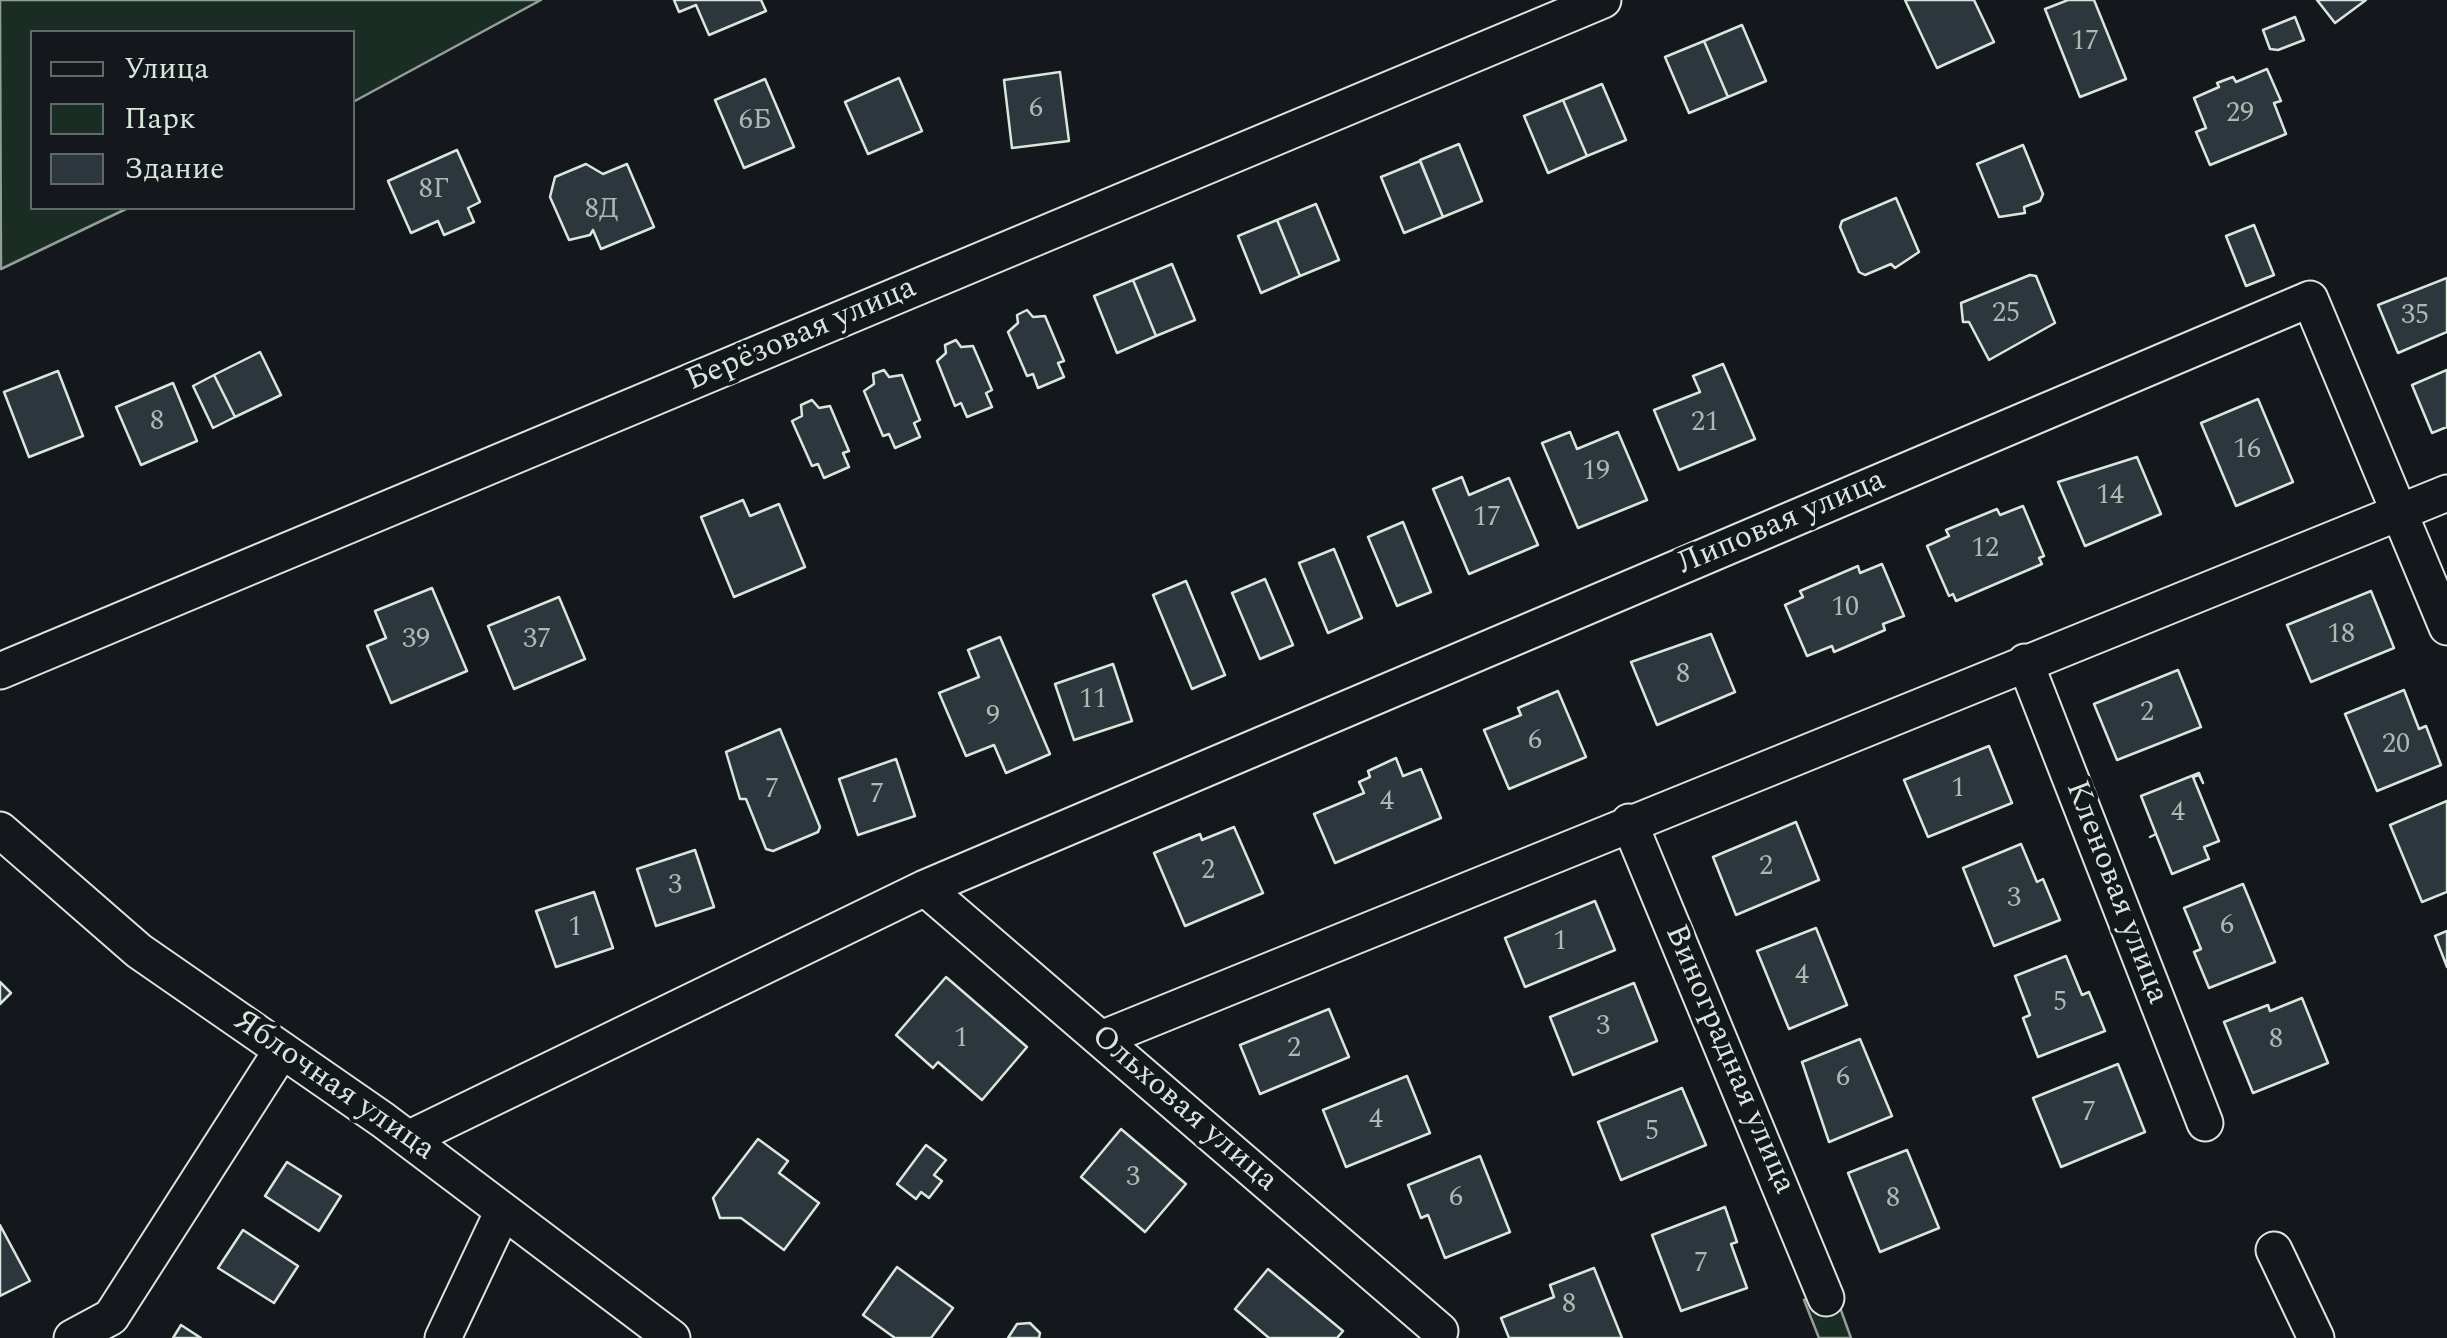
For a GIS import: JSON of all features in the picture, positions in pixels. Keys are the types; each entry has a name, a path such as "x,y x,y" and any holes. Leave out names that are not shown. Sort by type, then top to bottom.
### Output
{"street":[{"name":"Берёзовая улица","path":"0,671 1603,0"},
{"name":"Липовая улица","path":"925,888 2310,299 2447,628"},
{"path":"1101,1039 2447,493"},
{"name":"Кленовая улица","path":"2025,662 2204,1124"},
{"name":"Виноградная улица","path":"1629,822 1826,1298"},
{"name":"Яблочная улица","path":"0,830 139,951 408,1138 672,1338"},
{"path":"408,1138 925,888"},
{"name":"Ольховая улица","path":"925,888 1440,1332"},
{"path":"72,1338 111,1317 282,1050"},
{"path":"443,1338 503,1211"},
{"path":"2274,1250 2316,1338"}],"green space":[{"path":"0,0 541,0 355,101 355,30 30,30 30,210 124,210 1,269"},
{"path":"1833,1288 1851,1338 1819,1338 1804,1300"}],"building":[{"path":"674,0 761,0 766,11 709,35 696,5 679,12"},
{"path":"1905,0 1974,0 1994,42 1937,68"},
{"path":"2068,0 2094,0 2126,79 2080,97 2045,9"},
{"path":"2317,0 2366,0 2335,23"},
{"path":"2295,17 2304,40 2278,50 2270,49 2263,30"},
{"path":"1742,25 1766,81 1728,97 1704,41"},
{"path":"1704,41 1728,97 1689,113 1665,57"},
{"path":"2267,69 2281,101 2274,103 2286,134 2210,165 2196,132 2206,128 2194,98 2219,87 2217,83 2233,77 2236,82"},
{"path":"1060,72 1069,141 1012,148 1004,80"},
{"path":"899,78 922,131 868,154 845,102"},
{"path":"765,79 794,147 744,168 715,100"},
{"path":"1602,84 1626,140 1587,156 1563,100"},
{"path":"1563,100 1587,156 1548,173 1524,116"},
{"path":"1459,144 1482,201 1443,217 1420,160"},
{"path":"2023,145 2043,194 2040,201 2024,207 2025,213 1999,217 1977,164"},
{"path":"457,150 480,202 468,208 474,222 444,235 438,221 411,233 388,181"},
{"path":"1420,161 1443,217 1404,233 1381,177"},
{"path":"586,164 603,174 627,164 654,227 601,249 593,230 590,235 569,240 550,197 555,177"},
{"path":"1896,198 1919,252 1895,268 1891,264 1865,275 1859,272 1840,227 1842,221"},
{"path":"1316,204 1339,260 1300,276 1277,220"},
{"path":"1277,220 1300,276 1261,293 1238,236"},
{"path":"2254,225 2274,275 2246,286 2226,236"},
{"path":"1172,264 1195,320 1156,336 1133,280"},
{"path":"2036,276 2055,323 1989,360 1969,322 1963,322 1961,303"},
{"path":"2447,278 2447,332 2398,353 2378,305"},
{"path":"1133,280 1156,336 1117,353 1094,296"},
{"path":"1027,310 1033,317 1045,316 1064,361 1058,363 1064,377 1038,388 1033,374 1027,376 1008,332 1018,323 1017,315"},
{"path":"956,340 961,347 973,346 992,390 986,393 992,407 967,417 961,403 955,406 937,361 946,353 945,345"},
{"path":"260,352 281,395 235,417 214,375"},
{"path":"1723,364 1755,439 1679,470 1654,410 1700,392 1693,376"},
{"path":"884,370 889,377 902,375 920,420 914,423 920,437 895,448 889,434 883,436 864,391 874,384 873,374"},
{"path":"2447,370 2447,427 2432,433 2412,385"},
{"path":"58,371 83,436 29,457 4,392"},
{"path":"214,375 235,417 213,428 193,386"},
{"path":"173,383 197,441 141,465 116,407"},
{"path":"2258,399 2293,482 2236,506 2201,423"},
{"path":"812,400 819,408 830,406 849,451 843,453 849,467 824,478 818,464 812,466 792,421 802,416 801,405"},
{"path":"1570,432 1577,449 1618,432 1647,500 1578,528 1542,443"},
{"path":"2137,457 2161,514 2085,546 2058,482"},
{"path":"1462,477 1469,495 1509,478 1538,545 1469,574 1433,489"},
{"path":"743,500 750,516 779,504 805,567 734,597 701,517"},
{"path":"2023,506 2044,556 2039,558 2042,564 1956,601 1953,594 1949,596 1927,546 1949,536 1946,530 1997,509 2000,515"},
{"path":"1403,522 1431,592 1397,606 1368,537"},
{"path":"1334,549 1362,618 1328,633 1299,563"},
{"path":"1882,564 1904,616 1883,624 1885,630 1834,652 1832,646 1807,656 1785,605 1803,597 1800,591 1858,566 1860,573"},
{"path":"1265,579 1293,645 1260,659 1232,593"},
{"path":"1186,581 1225,675 1192,689 1153,595"},
{"path":"432,588 467,671 391,703 367,646 386,638 375,611"},
{"path":"2371,591 2394,648 2311,682 2287,625"},
{"path":"559,597 585,659 514,689 488,626"},
{"path":"1711,634 1735,692 1657,725 1631,662"},
{"path":"1000,637 1050,754 1006,773 994,745 966,756 939,693 979,677 968,650"},
{"path":"1113,664 1132,721 1074,740 1055,684"},
{"path":"2178,670 2201,727 2117,760 2094,704"},
{"path":"2404,690 2419,729 2426,726 2441,765 2377,791 2345,714"},
{"path":"1558,691 1586,757 1509,789 1484,730 1521,715 1518,708"},
{"path":"780,729 820,827 818,832 773,851 766,849 746,799 740,799 726,752"},
{"path":"1989,746 2012,803 1928,837 1904,780"},
{"path":"1396,758 1403,776 1421,769 1441,818 1335,863 1314,814 1364,793 1359,782 1370,777 1368,771"},
{"path":"896,759 915,816 858,835 839,779"},
{"path":"2199,773 2203,783 2199,775 2193,777 2219,841 2204,847 2209,859 2172,874 2141,796"},
{"path":"2447,801 2447,892 2422,902 2390,825"},
{"path":"1796,822 1819,880 1736,915 1713,857"},
{"path":"1234,827 1263,893 1185,926 1154,853 1200,834 1202,840"},
{"path":"2021,844 2037,882 2043,879 2060,920 1994,946 1963,868"},
{"path":"695,850 714,907 656,926 637,869"},
{"path":"2243,884 2275,962 2209,988 2194,952 2201,949 2184,908"},
{"path":"594,892 613,948 556,967 536,911"},
{"path":"1595,901 1615,950 1525,987 1505,938"},
{"path":"1816,928 1847,1005 1789,1029 1757,951"},
{"path":"2447,931 2447,967 2435,936"},
{"path":"2066,956 2082,995 2089,992 2105,1031 2038,1057 2023,1018 2030,1015 2015,976"},
{"path":"946,977 1027,1047 982,1100 938,1062 933,1068 896,1035"},
{"path":"0,982 11,993 0,1004"},
{"path":"1634,983 1657,1041 1573,1075 1550,1017"},
{"path":"2302,998 2328,1063 2253,1093 2224,1022 2268,1005 2270,1011"},
{"path":"1329,1009 1349,1057 1260,1094 1240,1045"},
{"path":"1860,1039 1892,1116 1829,1142 1802,1062"},
{"path":"2118,1064 2145,1132 2061,1167 2033,1098"},
{"path":"1407,1076 1430,1133 1346,1167 1323,1110"},
{"path":"1682,1088 1706,1145 1621,1180 1598,1122"},
{"path":"1121,1129 1186,1184 1145,1232 1081,1177"},
{"path":"758,1139 788,1161 779,1173 819,1203 784,1250 741,1218 720,1218 713,1198"},
{"path":"926,1145 946,1160 934,1175 942,1181 929,1198 921,1192 916,1199 897,1184"},
{"path":"1907,1150 1939,1228 1880,1252 1848,1173"},
{"path":"1480,1156 1510,1232 1445,1258 1428,1215 1421,1218 1408,1185"},
{"path":"287,1162 341,1196 319,1231 265,1196"},
{"path":"1725,1207 1737,1242 1731,1244 1747,1288 1681,1311 1652,1235"},
{"path":"0,1225 30,1281 0,1296"},
{"path":"243,1230 298,1266 274,1303 218,1268"},
{"path":"897,1267 953,1308 931,1338 895,1338 863,1315"},
{"path":"1594,1268 1622,1338 1509,1338 1501,1318 1554,1297 1550,1285"},
{"path":"1268,1269 1343,1331 1337,1338 1269,1338 1235,1309"},
{"path":"1030,1323 1040,1333 1039,1338 1008,1338 1017,1324"},
{"path":"181,1325 201,1338 173,1338"}]}
